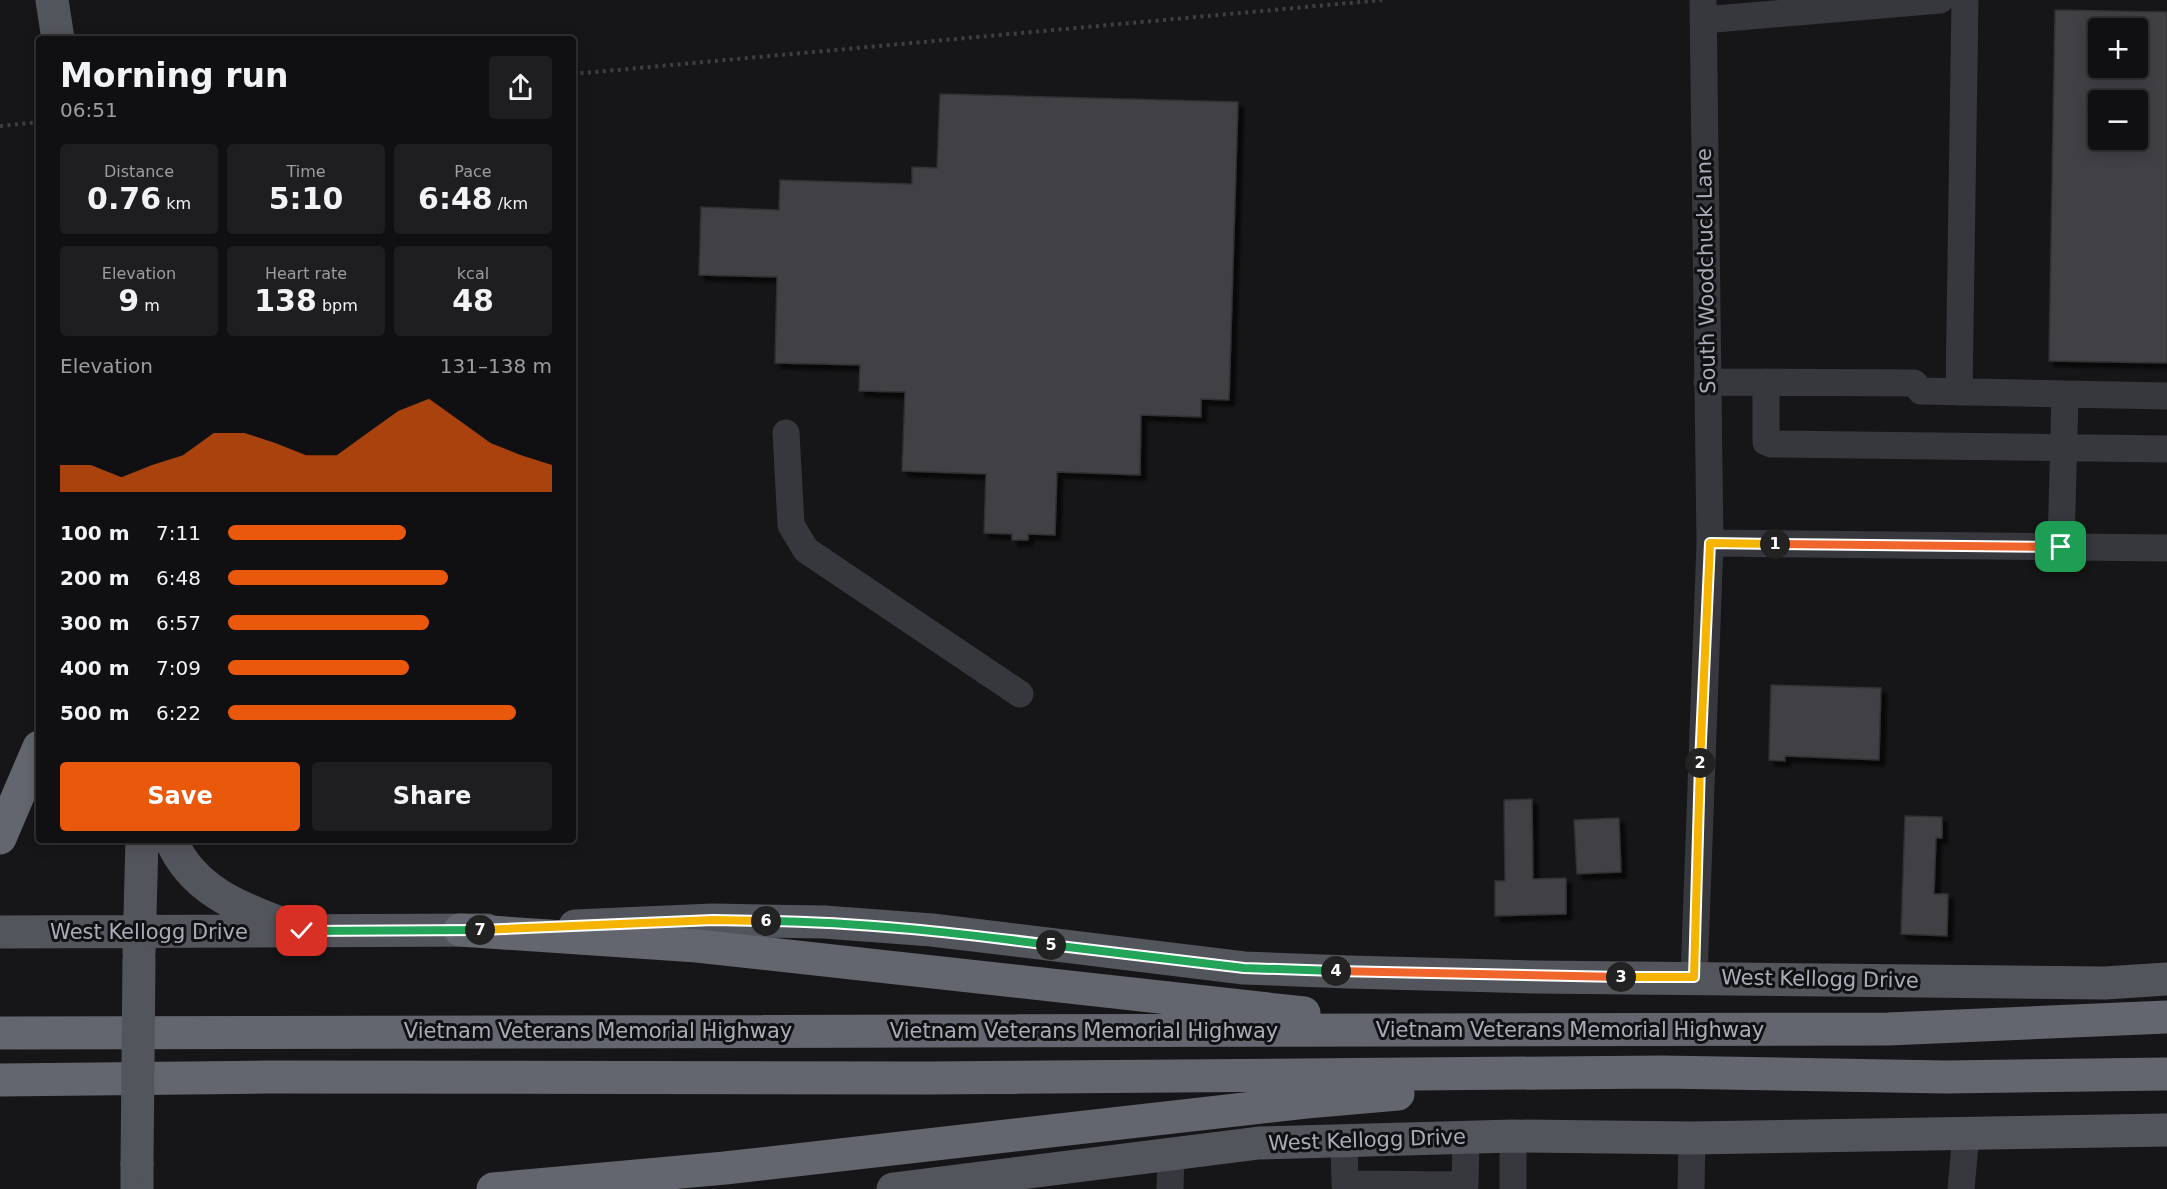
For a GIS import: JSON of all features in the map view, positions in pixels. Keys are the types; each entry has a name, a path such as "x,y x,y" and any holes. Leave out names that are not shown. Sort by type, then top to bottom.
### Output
{"highway":[{"path":"2,833 36,754"},
{"path":"460,930 697,946 1449,1030"},
{"name":"Vietnam Veterans Memorial Highway","path":"0,1033 1888,1029 2167,1017"},
{"path":"493,1189 725,1168 1306,1102 1662,1072"},
{"name":"Vietnam Veterans Memorial Highway","path":"0,1080 256,1077 928,1078 1662,1072 1946,1077 2167,1074"}],"main road":[{"path":"52,0 58,36"},
{"path":"137,1176 142,843"},
{"path":"173,843 188,870 211,892 238,908 302,931"},
{"name":"West Kellogg Drive","path":"0,932 139,945 302,931 460,930 713,920 824,922 932,930 1244,968 1532,977 2105,983 2167,979"},
{"name":"West Kellogg Drive","path":"893,1189 1014,1182 1171,1154 1260,1143 1512,1136 1692,1138 2167,1130"}],"street":[{"path":"1703,10 1940,0"},
{"path":"1959,392 1965,0"},
{"name":"South Woodchuck Lane","path":"1694,977 1710,543 1703,10"},
{"path":"1707,382 1914,383 1921,391 2167,396"},
{"path":"1766,382 1766,442 1771,444 2167,449"},
{"path":"2061,547 2066,394"},
{"path":"786,433 791,525 806,550 1020,694"},
{"path":"1710,543 2167,548"},
{"path":"1961,1189 1966,1134"},
{"path":"1512,1136 1513,1189"},
{"path":"1344,1141 1345,1187 1465,1185 1466,1137"},
{"path":"1691,1189 1692,1138"},
{"path":"1170,1189 1171,1154"}],"path":[{"path":"576,74 1382,0"},
{"path":"0,126 36,122"}],"building":[{"path":"2055,10 2167,12 2167,363 2049,361"},
{"path":"940,94 1238,102 1229,400 1201,399 1201,417 1141,415 1140,475 1057,472 1055,535 1028,534 1028,540 1012,540 1012,534 984,533 986,474 902,471 905,392 859,391 860,365 775,363 777,277 699,275 701,207 779,210 780,180 912,184 912,167 937,168"},
{"path":"1771,685 1881,688 1879,760 1785,756 1785,761 1769,760"},
{"path":"1532,799 1533,879 1566,878 1566,914 1495,916 1495,881 1505,881 1504,800"},
{"path":"1905,816 1942,817 1942,838 1936,838 1934,894 1948,894 1947,936 1901,934"},
{"path":"1619,818 1621,872 1577,874 1574,820"}],"route":[{"path":"302,931 516,929 713,920 824,922 932,930 1244,968 1532,977 1694,977 1698,806 1710,543 2061,547"}]}
